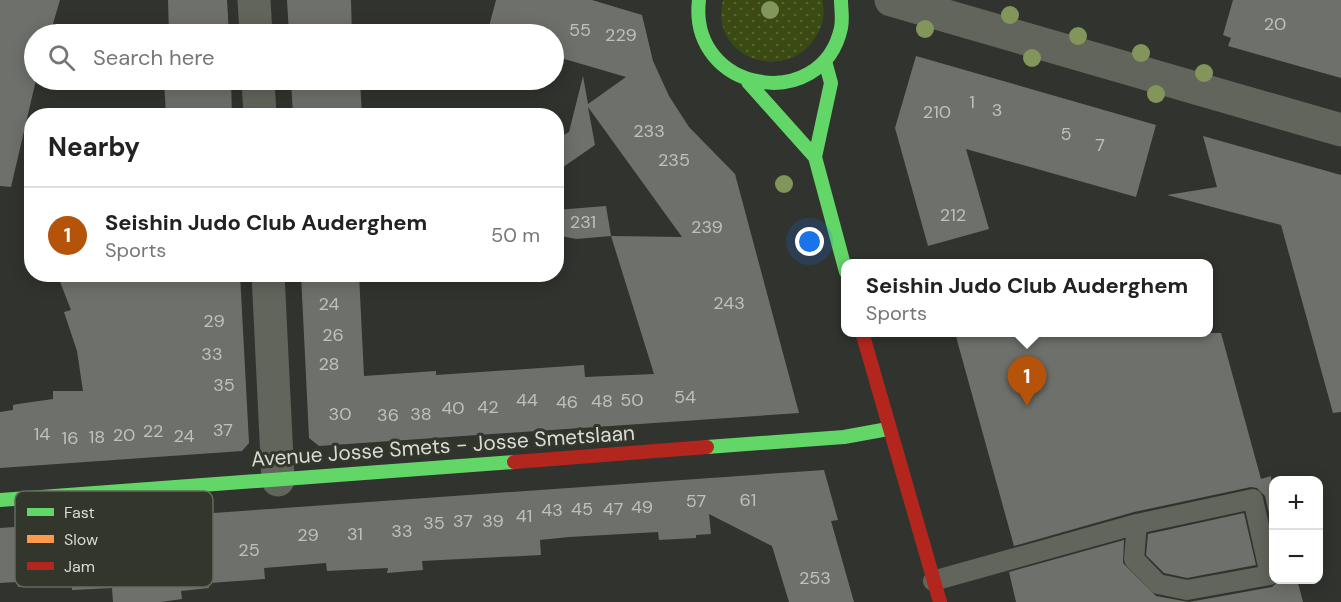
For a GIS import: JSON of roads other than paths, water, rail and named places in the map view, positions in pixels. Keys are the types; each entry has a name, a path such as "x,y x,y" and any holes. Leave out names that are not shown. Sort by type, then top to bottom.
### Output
{"street":[{"path":"254,0 255,24"},
{"path":"699,0 699,27 705,45 723,67 748,82 815,157 842,259"},
{"path":"748,82 768,85 789,83 809,74 825,61 840,35 843,20 841,0"},
{"path":"891,0 1341,130"},
{"path":"815,157 831,83 825,61"},
{"path":"259,90 260,108"},
{"path":"268,282 278,480"},
{"path":"863,337 940,602"},
{"name":"Avenue Josse Smets - Josse Smetslaan","path":"125,491 844,437 888,429"},
{"name":"Avenue Josse Smets - Josse Smetslaan","path":"0,500 15,499"}],"lane":[{"path":"933,581 1137,524 1253,499 1270,575 1187,590 1158,584 1134,559 1137,524"}],"place":[{"name":"Seishin Judo Club Auderghem","path":"1027,406"}]}
